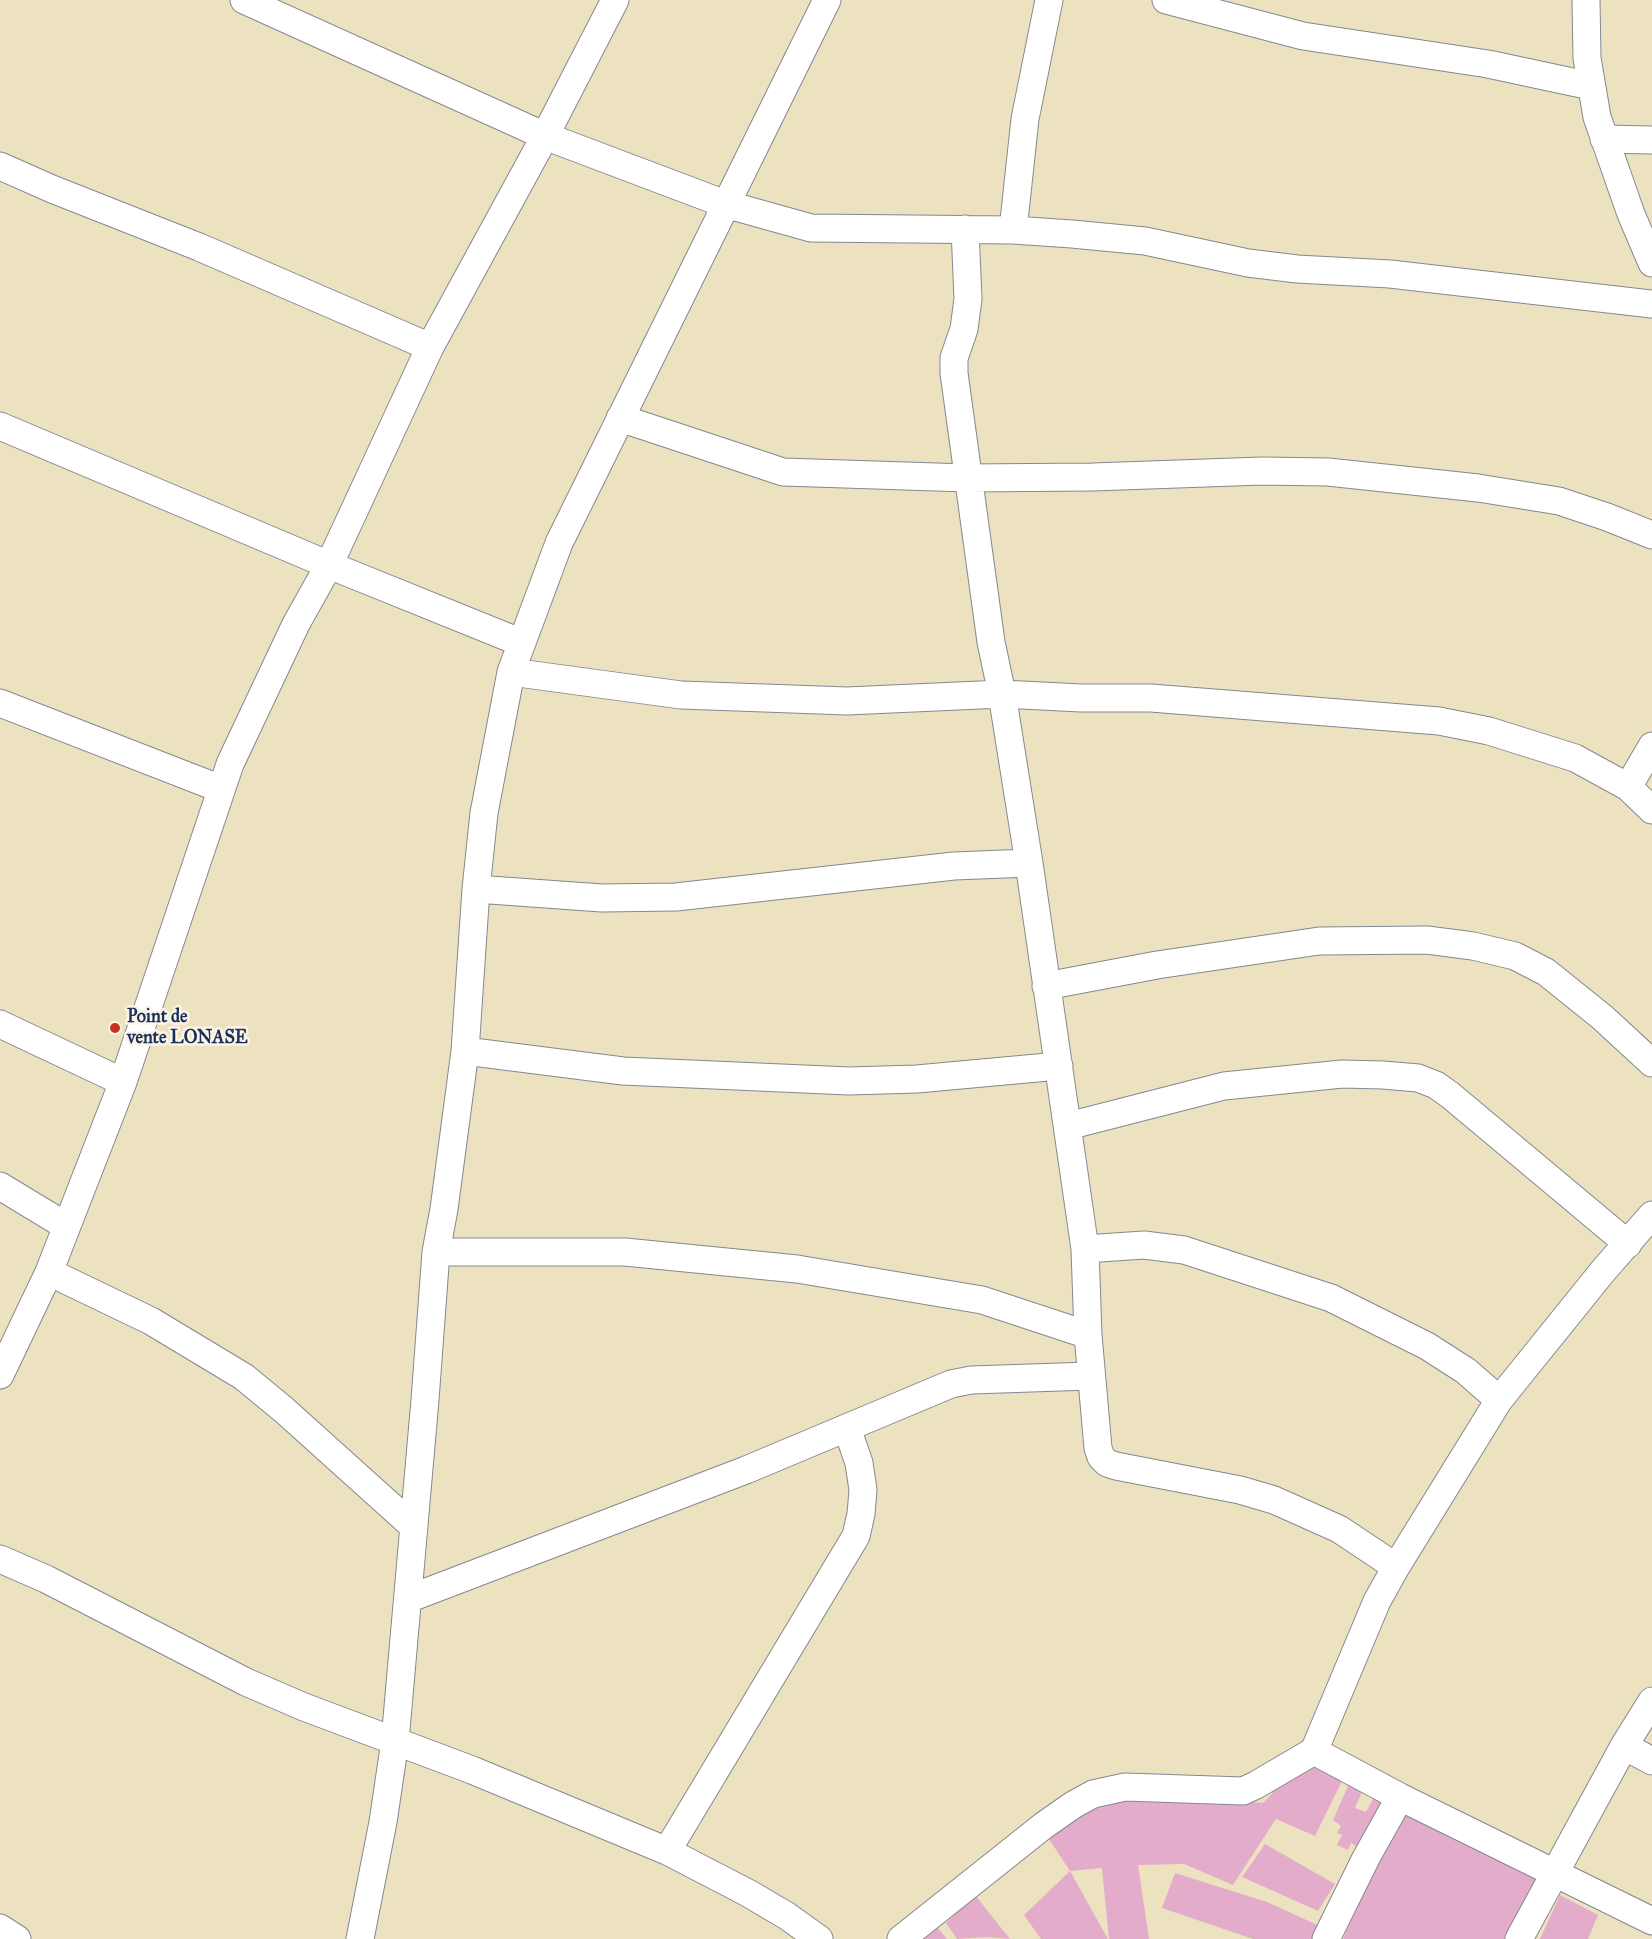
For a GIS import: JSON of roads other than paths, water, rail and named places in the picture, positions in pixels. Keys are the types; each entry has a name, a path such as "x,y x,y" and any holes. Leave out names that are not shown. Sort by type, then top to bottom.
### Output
{"street":[{"path":"244,0 545,136 725,204 811,228 1013,230 1145,242 1248,263 1297,269 1390,274 1652,304"},
{"path":"0,1375 49,1272 123,1082 230,764 296,624 329,565 430,347 545,136 615,0"},
{"path":"360,1939 383,1822 395,1741 436,1252 465,1051 476,889 484,813 511,672 559,543 827,0"},
{"path":"1013,230 1025,119 1049,0"},
{"path":"1166,0 1303,36 1488,64 1591,86"},
{"path":"1586,0 1587,58 1591,86 1604,139 1631,214 1652,263"},
{"path":"1604,139 1652,140"},
{"path":"0,166 199,247 430,347"},
{"path":"965,229 968,299 964,329 954,358 954,373 991,642 1002,694 1029,862 1085,1249 1091,1376 1101,1458 1116,1466 1239,1490 1274,1500 1339,1529 1396,1567"},
{"path":"620,418 783,472 967,478 1093,477 1262,471 1328,472 1478,488 1559,501 1652,535"},
{"path":"0,426 329,565 522,643"},
{"path":"511,672 681,695 882,701 1002,694 1081,698 1151,698 1439,721 1489,731 1575,758 1628,787 1652,810"},
{"path":"0,703 221,789"},
{"path":"1628,787 1652,746"},
{"path":"476,889 602,898 676,897 954,866 1029,862"},
{"path":"1046,986 1157,965 1319,941 1427,940 1473,946 1515,956 1546,972 1602,1017 1652,1063"},
{"path":"0,1024 123,1082"},
{"path":"465,1051 623,1071 849,1081 917,1079 1059,1066"},
{"path":"1068,1126 1224,1086 1342,1074 1418,1078 1436,1084 1450,1095 1628,1244"},
{"path":"0,1186 66,1226"},
{"path":"901,1939 1043,1826 1093,1794 1125,1787 1243,1791 1314,1751 1363,1632 1396,1567 1499,1400 1603,1271 1652,1215"},
{"path":"1085,1249 1144,1245 1184,1250 1321,1294 1427,1346 1466,1371 1499,1400"},
{"path":"436,1252 625,1252 797,1269 982,1300 1088,1335"},
{"path":"49,1272 151,1321 244,1377 414,1527"},
{"path":"408,1599 746,1470 951,1384 970,1380 1091,1376"},
{"path":"667,1851 856,1536 863,1490 859,1463 847,1428"},
{"path":"0,1559 46,1579 246,1682 667,1851 748,1893 787,1916 819,1939"},
{"path":"1519,1939 1624,1746 1652,1701"},
{"path":"1624,1746 1652,1761"},
{"path":"1314,1751 1400,1797 1652,1921"},
{"path":"1326,1939 1366,1858 1400,1797"},
{"path":"0,1928 17,1939"}],"place":[{"name":"Point de vente LONASE","path":"115,1028"}]}
